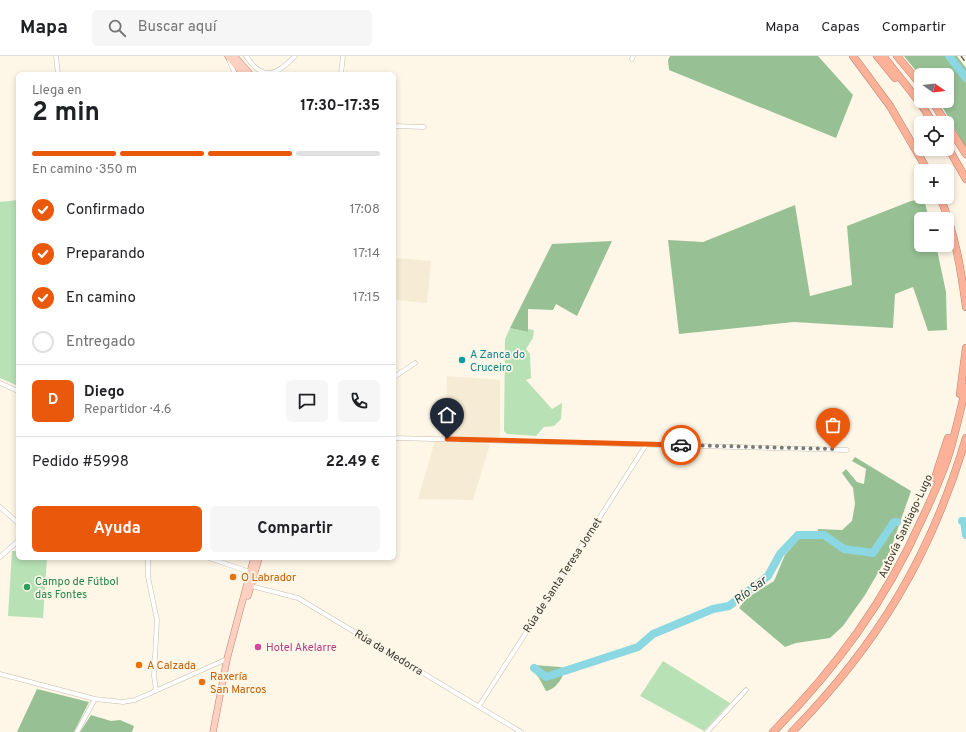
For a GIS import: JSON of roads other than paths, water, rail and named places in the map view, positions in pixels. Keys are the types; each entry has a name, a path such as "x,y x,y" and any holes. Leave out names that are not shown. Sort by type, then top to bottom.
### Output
{"highway":[{"path":"853,56 890,106 924,164"},
{"path":"876,56 927,116"},
{"path":"883,56 921,104 928,116"},
{"path":"897,56 914,77"},
{"path":"936,108 966,154"},
{"path":"953,156 966,179"},
{"path":"943,204 954,234 960,260 966,308"},
{"path":"928,506 960,394 966,348"},
{"name":"Autovía Santiago-Lugo","path":"773,732 810,694 868,620 898,570 947,461 966,387"},
{"path":"792,732 816,707 868,644 901,592 945,502 966,438"}],"main road":[{"path":"228,56 241,72"},
{"path":"234,56 248,72"},
{"path":"213,732 227,659 253,560"},
{"path":"232,641 258,560"},
{"path":"244,595 251,586 250,572"}],"street":[{"path":"56,56 58,72"},
{"path":"228,56 234,72"},
{"path":"246,56 254,66 262,72"},
{"path":"278,72 295,56"},
{"path":"341,72 343,56"},
{"path":"396,126 424,127"},
{"path":"396,376 415,362"},
{"path":"0,383 16,390"},
{"path":"396,438 847,450"},
{"name":"Rúa de Santa Teresa Jornet","path":"478,706 646,444"},
{"path":"0,507 16,521"},
{"path":"0,557 16,543"},
{"path":"148,560 148,577 157,620 154,676 156,691"},
{"path":"215,560 250,572"},
{"name":"Rúa da Medorra","path":"251,586 298,598 522,732"},
{"path":"0,674 95,700 128,702 227,659"},
{"path":"707,732 746,690"},
{"path":"77,732 95,700"}],"waterway":[{"name":"Río Sar","path":"949,56 966,78"},
{"name":"Río Sar","path":"962,521 964,521 966,535"},
{"name":"Río Sar","path":"534,668 546,677 638,647 653,634 713,609 729,606 768,576 780,554 798,535 824,535 844,549 873,553 894,522 897,522"}],"railway":[{"path":"961,56 966,63"}],"place":[{"name":"A Zanca do Cruceiro","path":"462,360"},
{"name":"O Labrador","path":"233,577"},
{"name":"Campo de Fútbol das Fontes","path":"27,587"},
{"name":"Hotel Akelarre","path":"258,647"},
{"name":"A Calzada","path":"139,665"},
{"name":"Raxería San Marcos","path":"202,682"}]}
